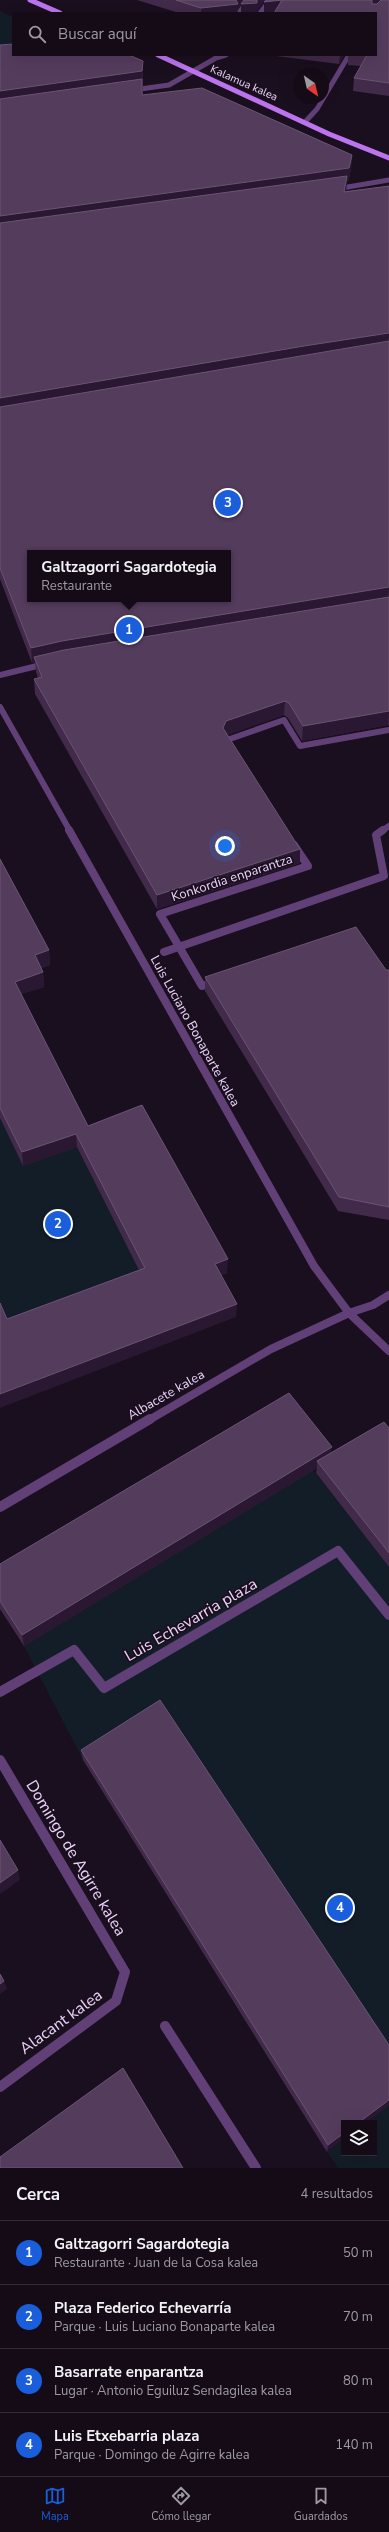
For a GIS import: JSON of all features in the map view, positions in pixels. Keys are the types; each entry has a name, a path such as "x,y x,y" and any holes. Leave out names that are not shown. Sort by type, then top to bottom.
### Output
{"street":[{"path":"30,0 58,12"},
{"path":"240,12 248,0"},
{"path":"261,12 270,0"},
{"name":"Kalamua kalea","path":"160,56 305,122 389,158"},
{"path":"123,91 169,85 193,72 216,56"},
{"path":"305,122 317,109 348,56"},
{"path":"332,189 389,180"},
{"path":"0,675 50,663"},
{"name":"Luis Luciano Bonaparte kalea","path":"0,707 314,1266 349,1313 389,1351"},
{"path":"236,753 227,740 284,720 300,746 389,730"},
{"path":"164,952 179,949 384,876 376,835 389,826"},
{"name":"Konkordia enparantza","path":"224,979 202,986 179,949 160,914 308,866 291,839"},
{"name":"Albacete kalea","path":"0,1507 271,1349 349,1313 373,1305 389,1295"},
{"name":"Luis Echevarria plaza","path":"0,1692 74,1650 104,1688 338,1551 389,1615"},
{"name":"Domingo de Agirre kalea","path":"0,1760 125,1972"},
{"name":"Alacant kalea","path":"0,2086 116,2002 125,1972"},
{"path":"165,2026 256,2168"}],"shaded area":[{"path":"0,11 12,17 12,47 0,49"},
{"path":"0,1118 23,1166 77,1147 145,1281 9,1332 0,1312"},
{"path":"313,1470 389,1567 389,2056 161,1711 83,1760 24,1646"},
{"path":"389,2105 389,2168 338,2168 327,2152 341,2141 341,2156 377,2156 377,2120 369,2120"}],"building":[{"path":"176,0 236,0 238,4 201,8"},
{"path":"244,0 257,0 257,3 241,4"},
{"path":"266,0 282,0 264,2"},
{"path":"282,0 372,0 372,4 377,4 381,0 389,0 389,83 354,78 366,56 377,56 377,12 275,12"},
{"path":"12,44 12,56 131,56 143,61 142,71 0,91 0,45"},
{"path":"142,79 142,95 202,88 352,155 349,168 0,216 0,99"},
{"path":"347,176 344,192 389,186 389,333 0,398 0,223"},
{"path":"389,341 389,587 62,641 31,648 0,568 0,407"},
{"path":"389,597 389,711 303,726 289,703 285,701 226,721 223,728 300,849 157,895 34,679 42,677 34,657 64,650"},
{"path":"0,859 49,950 35,955 43,972 15,982 88,1126 142,1105 228,1259 215,1264 237,1304 0,1394 0,1303 7,1319 145,1268 76,1134 22,1152 0,1108"},
{"path":"356,927 386,970 389,970 389,1207 339,1197 205,977"},
{"path":"289,1393 332,1447 22,1635 0,1601 0,1564"},
{"path":"384,1422 389,1428 389,1553 317,1461"},
{"path":"160,1700 389,2045 389,2100 362,2120 341,2120 341,2135 328,2145 81,1750"},
{"path":"0,1840 18,1870 0,1883"},
{"path":"0,1974 4,1981 0,1984"},
{"path":"123,2068 183,2168 0,2168 0,2157"}],"place":[{"name":"Basarrate enparantza","path":"228,503"},
{"name":"Galtzagorri Sagardotegia","path":"129,630"},
{"name":"Plaza Federico Echevarría","path":"58,1224"},
{"name":"Luis Etxebarria plaza","path":"340,1908"}]}
